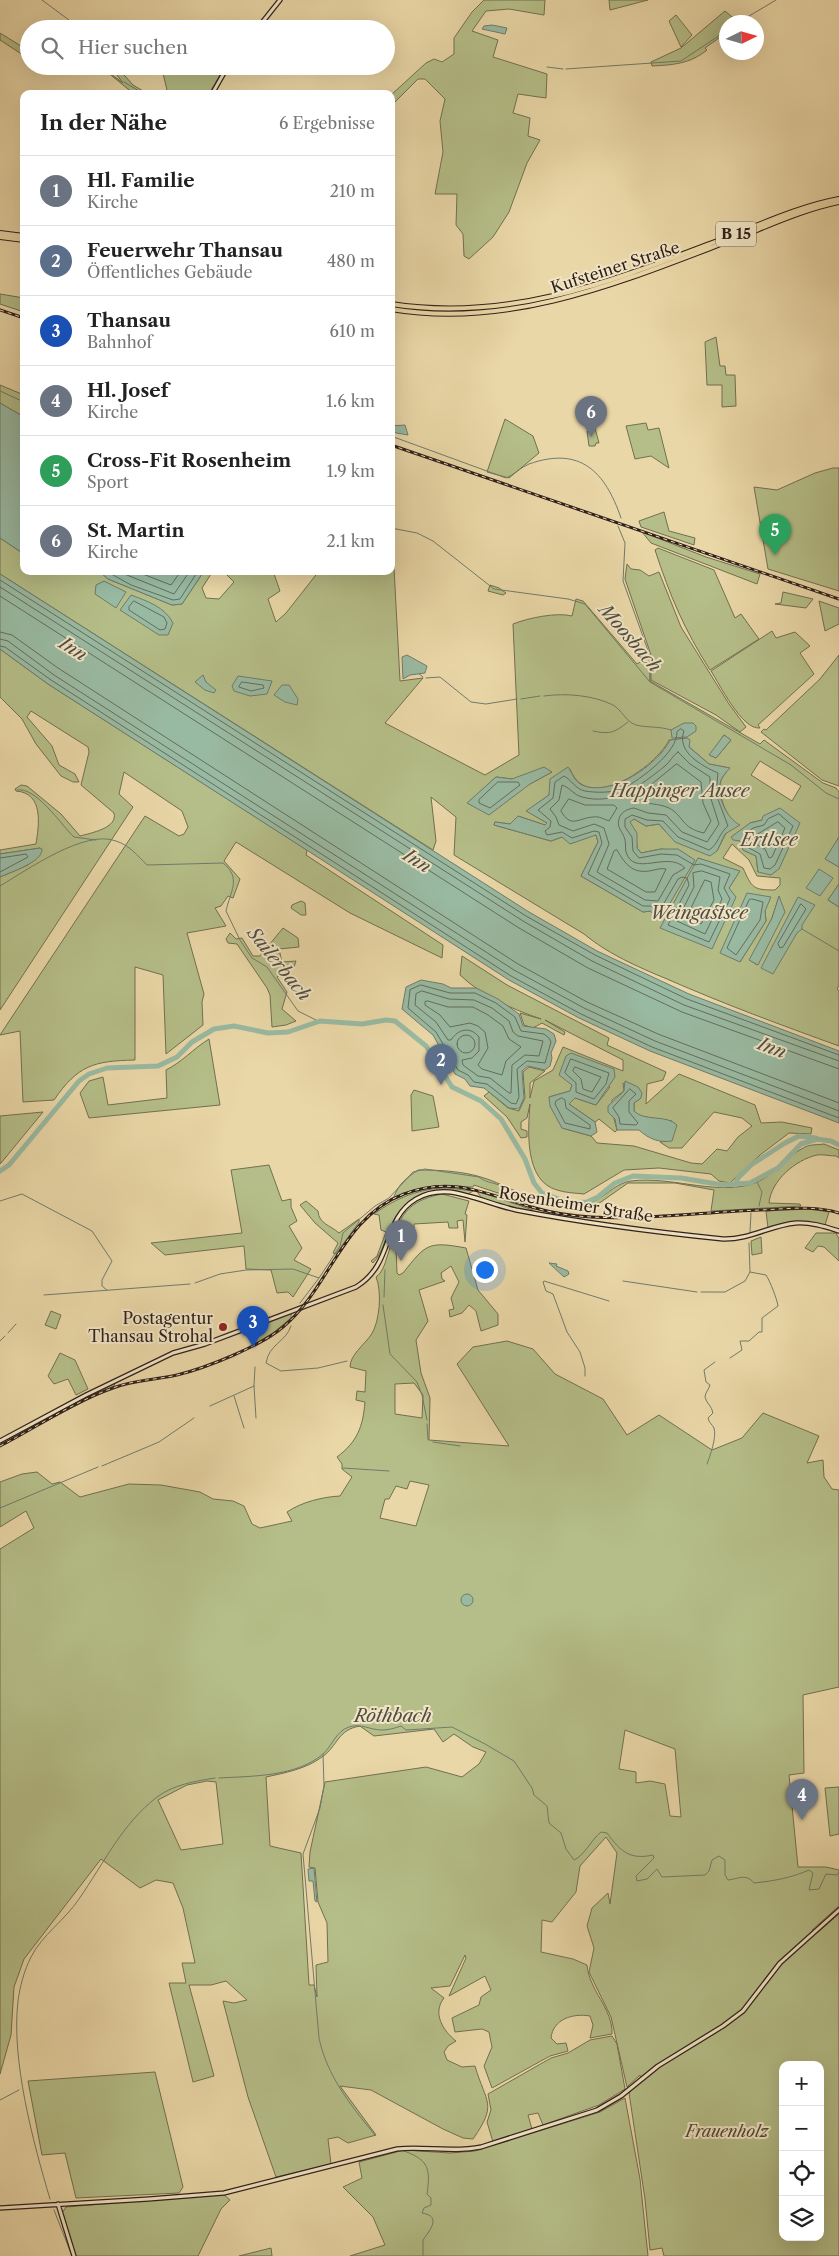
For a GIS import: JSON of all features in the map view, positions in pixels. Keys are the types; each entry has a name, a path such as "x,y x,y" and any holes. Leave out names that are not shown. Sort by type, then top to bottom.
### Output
{"main road":[{"path":"264,20 280,0"},
{"path":"214,90 223,75"},
{"name":"Kufsteiner Straße","path":"395,305 421,308 479,308 583,290 807,207 839,200"},
{"name":"Kufsteiner Straße","path":"395,309 442,313 479,312 552,302 610,286 839,200"},
{"path":"0,233 20,236"},
{"path":"0,237 20,240"},
{"name":"Rosenheimer Straße","path":"0,1441 86,1395 173,1353 205,1344 356,1287 366,1280 379,1266 394,1225 403,1210 425,1195 450,1192 515,1210 723,1239 745,1238 795,1224 813,1225 839,1231"},
{"path":"0,2208 224,2193 397,2149 416,2147 472,2149 597,2110 621,2096 658,2066 733,2019 748,2006 780,1964 839,1910"},
{"path":"58,2204 74,2256"}],"green space":[{"path":"484,0 545,0 544,15 509,9 486,11 472,31 498,40 493,57 547,74 546,98 518,94 513,113 530,118 528,136 540,140 527,163 509,212 493,237 469,259 464,256 463,234 456,225 457,194 435,194 443,152 440,121 445,99 425,79 418,79 395,102 395,91 426,63 434,59 442,62 454,54 454,38 472,12"},
{"path":"609,0 648,0 610,10"},
{"path":"725,11 730,15 720,15"},
{"path":"676,15 692,35 681,47 669,21"},
{"path":"719,16 719,38 705,48 707,50 701,55 674,64 652,66 651,62 681,48"},
{"path":"0,33 20,45 20,53 0,40"},
{"path":"111,75 123,83 117,75 124,75 133,85 141,90 129,90"},
{"path":"163,75 220,75 211,90 167,90"},
{"path":"0,294 20,297 20,311 0,304"},
{"path":"716,337 720,366 725,366 726,375 735,375 736,406 722,407 722,385 707,385 705,342"},
{"path":"0,385 20,393 20,415 0,403"},
{"path":"505,419 533,436 539,453 509,478 487,472"},
{"path":"646,423 648,430 659,428 669,468 651,456 635,459 626,426"},
{"path":"595,428 599,443 596,443 595,446 589,446 587,431"},
{"path":"839,468 839,591 768,569 754,487 777,490 815,473"},
{"path":"664,512 669,531 695,538 694,545 641,527 639,521"},
{"path":"642,532 706,557 760,574 757,584 651,543"},
{"path":"0,538 20,551 20,575 104,575 108,579 172,605 182,604 201,575 210,575 202,588 206,598 219,599 234,582 227,575 274,575 280,591 268,599 276,622 286,613 316,575 394,575 400,681 423,678 385,723 485,775 519,755 513,624 542,616 572,616 576,599 583,601 637,664 650,656 650,681 760,744 764,740 823,783 836,788 839,792 839,837 826,859 839,867 839,884 828,900 839,907 839,985 837,989 839,991 839,1046 688,988 634,965 603,948 584,934 454,855 456,817 431,797 436,841 433,850 0,574","holes":["724,735 731,740 716,758 710,755","687,738 688,746 709,764 729,768 722,778 720,789 724,806 732,821 717,851 665,831 659,824 646,826 634,819 629,822 636,833 637,848 641,853 661,849 675,851 650,911 643,912 581,876 598,842 596,835 562,837 551,841 494,825 495,822 510,824 518,816 545,825 547,823 527,811 549,795 570,769 579,782 591,788 605,787 621,782 636,773 662,751 669,740","760,761 801,786 792,801 751,775","552,772 530,784 468,803 496,777 512,779","762,820 758,872 756,856 743,850 740,841 735,839 750,823","732,844 749,860 757,876 780,878 780,885 775,890 758,888 751,884 743,868 723,858","698,858 739,872 729,888","779,897 757,965 750,960 772,918","765,911 766,921 740,962"]},
{"path":"658,548 714,570 735,618 741,614 759,639 710,670 685,626 672,597 655,550"},
{"path":"627,564 631,569 640,570 649,576 659,572 681,627 729,704 746,727 740,732 716,715 651,680 651,655 625,579"},
{"path":"490,585 506,593 503,595 488,591"},
{"path":"783,592 813,599 806,608 775,604 781,603"},
{"path":"819,601 839,608 839,624 825,631"},
{"path":"772,631 776,638 795,632 810,646 800,653 814,674 758,725 760,728 753,727 732,706 711,671"},
{"path":"0,649 48,684 307,850 306,855 443,945 442,958 350,913 236,842 224,861 240,879 233,898 228,896 221,906 215,908 226,926 187,933 204,994 202,1002 203,1025 166,1054 163,975 135,967 135,1060 108,1062 88,1067 71,1079 54,1100 23,1102 20,1031 0,1035 145,816 179,836 184,834 188,827 182,811 124,772 119,794 133,807 0,1010 0,877 28,865 40,848 0,854 0,850 36,844 38,811 31,797 15,789 21,785 27,786 61,814 80,836 108,826 114,818 114,813 81,785 89,752 88,747 31,711 27,717 52,746 59,765 75,774 79,782 73,782 61,776 36,744 22,719 0,697"},
{"path":"839,655 839,786 822,780 761,732 764,729 766,730 820,679"},
{"path":"301,901 305,903 306,915 301,915 291,908 292,905"},
{"path":"283,928 298,938 299,947 279,949 282,962 296,961 294,967 277,977 287,992 282,1009 296,1021 272,1027 270,995 267,988 237,944 228,943 226,939 230,933 236,939 242,938 253,956 260,956"},
{"path":"462,956 507,985 609,1038 607,1045 666,1072 663,1080 647,1084 646,1104 679,1074 755,1105 761,1123 782,1122 812,1128 811,1134 789,1133 760,1155 730,1183 719,1181 711,1174 659,1168 624,1170 584,1194 557,1190 546,1185 533,1166 529,1140 530,1104 527,1118 521,1122 521,1129 527,1131 527,1137 521,1138 507,1117 484,1096 489,1092 508,1108 519,1111 525,1098 523,1072 529,1067 545,1071 530,1083 530,1098 534,1081 553,1070 563,1047 623,1071 623,1060 545,1020 565,1032 564,1035 542,1023 533,1028 524,1025 520,1013 541,1019 498,1001 469,983 460,975","holes":["623,1083 641,1098 634,1103 634,1111 639,1116 672,1121 672,1140 660,1142 669,1148 682,1148 714,1112 742,1118 752,1126 738,1137 727,1151 717,1149 702,1164 691,1163 634,1146 597,1143 591,1136 562,1128 549,1097 570,1091 572,1085 610,1087 596,1105 575,1098 569,1104 595,1122 599,1119 615,1132 617,1130 612,1100 624,1091"]},
{"path":"209,1039 220,1105 89,1118 80,1093 89,1081 103,1077 108,1105 167,1098 166,1070"},
{"path":"414,1090 433,1096 439,1127 412,1131 411,1095"},
{"path":"43,1112 1,1163 0,1164 0,1116"},
{"path":"824,1144 839,1150 839,1158 836,1156 819,1155 800,1162 779,1179 774,1187 769,1203 800,1204 801,1206 711,1211 714,1190 675,1183 628,1183 588,1211 546,1206 546,1198 572,1204 592,1202 617,1186 631,1181 646,1180 720,1187 749,1185 764,1178 805,1147"},
{"path":"269,1165 282,1201 291,1199 291,1207 297,1221 289,1226 302,1248 294,1260 311,1269 293,1297 288,1292 277,1293 271,1270 246,1269 244,1246 165,1255 151,1243 242,1233 231,1170"},
{"path":"418,1170 459,1172 484,1178 534,1197 534,1205 474,1185 473,1187 434,1186 394,1197 407,1178"},
{"path":"438,1188 473,1191 468,1194 456,1191 432,1192 412,1200 396,1216 379,1255 373,1263 371,1261 377,1256 386,1232 381,1230 379,1215 374,1214 391,1203 409,1195"},
{"path":"477,1191 533,1210 533,1211 493,1204"},
{"name":"Frauenholz","path":"442,1194 469,1201 465,1214 467,1215 465,1242 463,1220 457,1221 458,1228 449,1228 448,1222 414,1224 415,1238 408,1238 407,1244 396,1247 397,1273 399,1275 403,1273 423,1250 429,1247 443,1245 466,1248 478,1290 498,1314 498,1325 481,1331 476,1311 469,1305 462,1313 450,1317 449,1310 454,1309 451,1298 459,1282 451,1266 441,1273 442,1279 445,1281 419,1290 428,1321 416,1340 421,1373 430,1398 429,1440 509,1446 457,1364 473,1347 507,1341 533,1349 555,1374 603,1399 627,1435 659,1415 712,1450 742,1438 763,1413 819,1436 807,1463 823,1460 824,1477 832,1489 839,1490 839,1687 803,1695 804,1773 789,1775 798,1867 826,1867 839,1870 839,1906 812,1930 817,1933 839,1914 839,2256 664,2256 662,2248 650,2250 645,2199 629,2093 641,2081 640,2075 627,2087 611,2017 589,1972 594,1948 587,1926 592,1908 608,1893 610,1904 617,1853 606,1837 580,1866 576,1892 552,1922 542,1920 541,1952 573,1959 587,1965 592,1983 609,2016 612,2034 590,2038 593,2025 590,2016 577,2015 565,2019 556,2026 551,2038 557,2044 566,2043 568,2051 550,2056 492,2088 484,2066 492,2047 489,2032 482,2029 455,2032 452,2018 479,2005 481,1997 491,1990 485,1976 449,1996 466,1958 465,1955 450,1986 431,1988 444,1998 439,2010 439,2016 443,2027 456,2041 448,2046 444,2052 447,2060 462,2067 475,2066 488,2103 485,2118 473,2139 463,2138 443,2129 371,2090 340,2086 376,2135 348,2143 338,2137 328,2139 331,2164 276,2177 248,2097 223,2001 234,2003 247,2000 226,1981 211,1985 189,1985 214,2076 193,2082 169,1983 186,1983 182,1963 195,1963 183,1908 173,1883 156,1880 140,1888 101,1859 24,1959 14,1987 11,2035 0,2074 0,1549 34,1528 26,1511 0,1527 0,1482 22,1474 37,1472 52,1484 60,1482 80,1497 129,1484 161,1485 200,1492 213,1499 233,1501 244,1506 252,1524 260,1528 292,1521 287,1512 293,1508 319,1499 340,1496 352,1477 342,1469 342,1464 337,1457 350,1446 358,1433 363,1419 365,1402 356,1400 357,1391 365,1392 366,1371 350,1367 352,1358 374,1329 379,1306 379,1290 376,1277 384,1265 399,1223 410,1208 418,1202","holes":["414,1383 423,1395 422,1418 395,1414 395,1384","410,1481 429,1485 416,1526 380,1518 385,1499 389,1499 396,1486 407,1489","360,1726 374,1736 434,1729 443,1742 454,1734 473,1747 486,1752 479,1764 462,1777 426,1767 325,1782 310,1852 309,1867 315,1868 318,1902 327,1923 328,1962 316,1965 317,1997 314,1985 309,1985 301,1853 270,1846 266,1777 309,1765 327,1753 342,1735 352,1728","625,1730 675,1749 681,1817 670,1816 665,1784 650,1781 636,1783 636,1772 619,1769","207,1781 216,1782 223,1844 181,1850 158,1800 187,1785"]},
{"path":"306,1201 318,1211 323,1222 339,1233 359,1219 359,1222 336,1254 333,1253 338,1243 315,1223 300,1205"},
{"path":"809,1209 829,1212 825,1225 807,1222 768,1228 766,1211"},
{"path":"816,1233 836,1233 839,1239 839,1261 824,1247 818,1246 813,1252 805,1248"},
{"path":"761,1237 762,1253 752,1255 751,1241"},
{"path":"51,1311 61,1315 56,1329 45,1325"},
{"path":"291,1313 291,1318 273,1333 256,1343 254,1327"},
{"path":"60,1353 75,1360 88,1389 76,1395 68,1379 54,1384 48,1376"},
{"path":"115,1383 114,1386 0,1445"},
{"path":"839,1787 839,1834 830,1836 825,1788"},
{"path":"612,2036 617,2044 625,2089 599,2105 543,2125 538,2113 528,2115 532,2129 493,2142 487,2122 491,2110 488,2094 551,2058 568,2053 590,2040"},
{"path":"155,2072 183,2187 179,2193 76,2198 65,2153 42,2155 28,2081"},
{"path":"625,2098 640,2179 648,2256 350,2256 385,2245 373,2217 343,2187 362,2178 359,2162 404,2150 450,2153 475,2151 600,2112"},
{"path":"223,2194 230,2200 221,2209 198,2256 76,2256 62,2213 66,2207"},
{"path":"271,2248 272,2256 239,2256"}],"water":[{"path":"492,25 507,28 505,34 482,29 484,26"},
{"path":"0,403 20,415 20,551 0,538"},
{"path":"405,425 408,435 395,433 395,426"},
{"name":"Inn","path":"0,574 529,912 597,951 689,994 839,1051 839,1123 650,1051 579,1018 509,980 48,684 0,649"},
{"path":"104,575 201,575 182,604 172,605 108,579"},
{"path":"104,581 126,592 116,608 95,594 96,585"},
{"path":"131,595 155,605 170,617 173,623 168,635 159,635 120,610"},
{"path":"407,655 427,666 425,673 410,675 403,679 402,657"},
{"path":"203,675 206,682 216,690 214,693 205,690 195,682"},
{"path":"238,676 272,681 267,694 250,696 234,691 232,686"},
{"path":"282,685 289,685 298,699 297,705 285,702 274,695"},
{"path":"684,723 693,723 696,726 696,731 687,737 672,738 671,730"},
{"path":"724,735 731,740 716,758 709,755"},
{"name":"Happinger Ausee","path":"687,738 690,740 689,747 709,764 730,768 720,784 721,798 726,811 740,825 725,834 717,851 710,856 675,842 659,824 646,826 634,819 630,822 637,833 637,848 641,853 661,849 678,849 695,860 661,919 650,911 643,912 581,876 598,842 596,835 570,844 562,837 551,841 494,825 495,822 510,824 518,816 545,825 547,823 526,811 549,795 550,779 568,767 575,779 582,785 593,788 606,787 619,783 645,768 656,759 670,740"},
{"path":"544,767 552,772 530,784 489,815 467,803 496,777 512,779"},
{"name":"Ertlsee","path":"780,808 800,823 779,869 771,875 758,872 756,856 743,850 740,841 733,840 731,837 750,823 762,820 763,816"},
{"path":"839,837 839,867 825,859"},
{"path":"42,849 41,854 32,862 0,877 0,854"},
{"name":"Weingastsee","path":"698,858 740,871 729,888 736,897 712,949 660,928"},
{"path":"819,869 833,878 820,896 806,888"},
{"path":"839,884 839,907 828,900"},
{"path":"747,893 771,897 765,911 766,921 740,962 720,953"},
{"path":"779,896 785,912 758,965 749,960 772,918"},
{"path":"798,897 815,905 773,974 761,968"},
{"path":"421,980 443,984 451,988 476,988 498,999 519,1014 523,1026 546,1029 554,1034 556,1041 551,1053 550,1066 545,1070 528,1066 522,1071 524,1098 519,1109 509,1108 484,1088 470,1086 465,1079 455,1074 433,1035 402,1009 406,987"},
{"path":"571,1053 614,1069 615,1077 596,1105 575,1098 569,1104 595,1122 597,1132 591,1136 562,1128 550,1106 549,1097 570,1091 572,1085 559,1075 566,1056"},
{"path":"625,1081 638,1087 642,1093 641,1098 634,1103 634,1111 644,1116 667,1120 677,1125 672,1141 654,1140 639,1130 617,1130 615,1119 608,1112 608,1106 624,1091"},
{"path":"549,1263 557,1264 556,1266 568,1271 569,1274 564,1277"},
{"path":"467,1594 473,1600 467,1606 461,1600"},
{"path":"314,1868 317,1902 315,1901 313,1881 309,1881 308,1869"}],"waterway":[{"path":"42,0 69,20"},
{"path":"751,15 776,0"},
{"path":"566,69 681,61 719,36"},
{"path":"547,67 563,69"},
{"path":"124,82 137,90"},
{"name":"Moosbach","path":"0,391 20,400"},
{"path":"395,437 506,478 526,465 547,459 563,458 576,461 588,467 607,487 615,501 621,518"},
{"path":"618,526 625,543 623,581 650,656 650,681"},
{"name":"Moosbach","path":"395,529 417,533 433,541 494,589 568,599 585,604 650,682 791,765 826,793 839,799"},
{"path":"419,674 423,677"},
{"path":"426,678 440,677 471,702 486,704 517,699"},
{"path":"544,696 570,695 597,699 613,705 629,721 636,725 671,730"},
{"path":"521,699 540,696"},
{"path":"593,731 612,732 628,722"},
{"path":"17,790 24,790 40,800 74,837 96,840"},
{"name":"Sailerbach","path":"0,886 56,853 89,841 103,839 125,845 147,865 223,863 232,874 233,880 226,911 240,940 252,958 267,967 298,1011 318,1021"},
{"path":"802,929 839,951"},
{"path":"0,1171 9,1165 79,1081 89,1074 107,1068 158,1066 177,1057 192,1042 214,1029 234,1026 268,1033 288,1032 320,1021 362,1024 386,1020 395,1021 426,1046 452,1087 481,1101 501,1119 525,1159 534,1183 542,1193 570,1203 587,1202 598,1197 615,1183 633,1176 681,1178 723,1185 750,1183 778,1168 801,1144 817,1139 831,1141 839,1145"},
{"path":"735,1185 738,1178 751,1165 785,1143 799,1136 816,1138"},
{"path":"195,1283 220,1274 246,1270 293,1269 319,1278 340,1246 343,1233 375,1206 389,1198 413,1172 425,1169 479,1177 516,1194 525,1196 542,1193"},
{"path":"756,1180 762,1192 759,1206"},
{"path":"0,1201 22,1194 92,1231 112,1261 102,1280 102,1286 107,1290"},
{"path":"750,1232 751,1213"},
{"path":"701,1292 725,1292 745,1281 750,1272 749,1243"},
{"path":"384,1297 385,1270"},
{"path":"730,1358 742,1350 740,1341 749,1341 759,1332 762,1332 762,1318 778,1306 766,1275 750,1272"},
{"path":"300,1303 319,1278"},
{"path":"623,1281 697,1292"},
{"path":"585,1376 585,1368 580,1352 567,1332 553,1294 546,1291 543,1282 609,1301"},
{"path":"44,1295 190,1284"},
{"path":"383,1305 390,1354 417,1382 422,1395 427,1420"},
{"path":"8,1333 16,1324"},
{"path":"291,1326 285,1336 270,1351 266,1363 281,1371 318,1368 347,1361"},
{"path":"0,1341 5,1336"},
{"path":"707,1464 715,1432 708,1418 713,1413 705,1397 710,1385 706,1382 704,1370 715,1362"},
{"path":"210,1406 254,1386 255,1367"},
{"path":"254,1386 256,1418"},
{"path":"234,1396 244,1428"},
{"path":"102,1466 159,1442 194,1418"},
{"path":"427,1424 428,1440"},
{"path":"433,1442 460,1446"},
{"path":"0,1508 98,1467"},
{"path":"343,1468 389,1471"},
{"name":"Röthbach","path":"219,1778 259,1776 300,1767 312,1762 323,1754 337,1735 353,1726 382,1730 401,1726 406,1730 452,1727 514,1761 532,1788 534,1795 547,1806 549,1823 561,1833 566,1849 574,1860 581,1855 601,1832 607,1833 627,1853 638,1856 653,1855 654,1858 636,1876 637,1881 647,1879 657,1869 662,1877 705,1875 709,1871 712,1860 719,1856 725,1860 725,1875 728,1880 745,1877 754,1883 789,1877 809,1870 813,1873 809,1890 819,1889 826,1874 837,1875 839,1872"},
{"path":"323,1754 324,1786 320,1808 303,1854 319,2038 334,2078 349,2102 375,2135"},
{"name":"Röthbach","path":"50,2199 25,2101 18,2049 18,2001 26,1968 36,1949 73,1907 114,1845 134,1819 157,1797 170,1789 192,1782 215,1778"},
{"path":"0,2100 19,2090"},
{"path":"401,2150 417,2157 426,2165 428,2171 427,2194 431,2198 431,2205 424,2208 422,2213 432,2217 433,2224 423,2240 423,2256"},
{"name":"Röthbach","path":"54,2210 72,2256"}],"railway":[{"path":"0,310 20,317"},
{"path":"395,446 839,599"},
{"path":"0,1446 69,1407 98,1394 128,1383 177,1375 203,1367 233,1356 261,1342 283,1327 299,1311 351,1236 366,1219 383,1205 404,1194 422,1189 439,1186 471,1189 542,1210 591,1217 654,1217 800,1208 820,1209 839,1213"}],"place":[{"name":"St. Martin","path":"591,437"},
{"name":"Cross-Fit Rosenheim","path":"775,555"},
{"name":"Feuerwehr Thansau","path":"441,1085"},
{"name":"Hl. Familie","path":"401,1261"},
{"name":"Postagentur Thansau Strohal","path":"223,1327"},
{"name":"Thansau","path":"253,1347"},
{"name":"Hl. Josef","path":"802,1820"}]}
